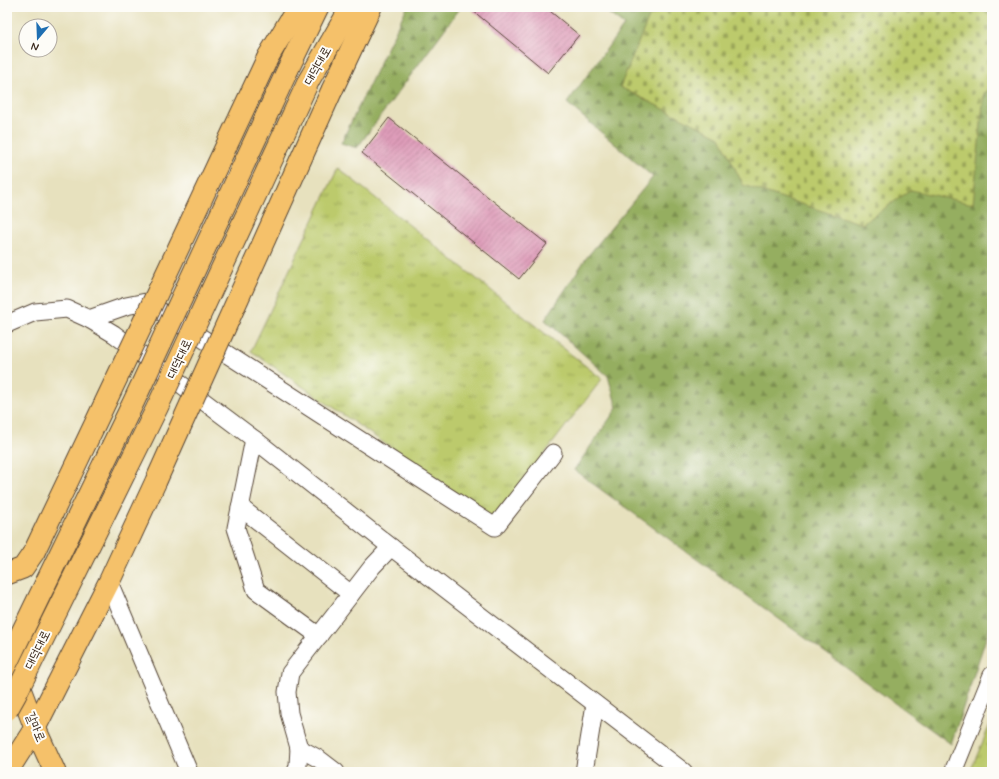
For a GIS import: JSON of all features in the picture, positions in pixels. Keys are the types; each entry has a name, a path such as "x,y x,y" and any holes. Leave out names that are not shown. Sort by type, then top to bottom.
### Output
{"main road":[{"path":"7,574 23,568 34,552 268,57 298,7"},
{"name":"대덕대로","path":"7,663 134,401 318,7"},
{"name":"대덕대로","path":"7,710 157,408 310,80 351,7"},
{"path":"7,772 35,728 109,582 371,7"},
{"name":"갈마로","path":"7,659 13,670 35,728 55,772"}],"street":[{"path":"89,319 126,306 146,302 495,527 553,453"},
{"path":"7,324 35,312 67,309 89,319 114,334 254,439 391,547 684,772"},
{"path":"254,439 236,528 256,590 319,636"},
{"path":"240,508 351,594"},
{"path":"296,772 298,765 298,748 289,713 287,692 290,673 372,567 391,547"},
{"path":"109,582 189,772"},
{"path":"953,772 992,675"},
{"path":"584,772 595,704"},
{"path":"298,748 319,759 336,772"}],"green space":[{"path":"407,7 461,7 357,148 341,143"},
{"path":"600,7 992,7 992,625 989,629 951,744 574,470 617,408 608,376 545,320 587,257 653,177 567,103 624,25"},
{"path":"666,7 978,7 992,16 992,89 984,93 973,204 911,190 862,224 743,185 720,137 620,87 649,17"},
{"path":"338,168 602,379 494,519 251,351"},
{"path":"992,720 992,772 970,772"}],"building":[{"path":"475,7 545,7 579,35 548,73 472,10"},
{"path":"389,118 547,244 519,279 362,153"}]}
